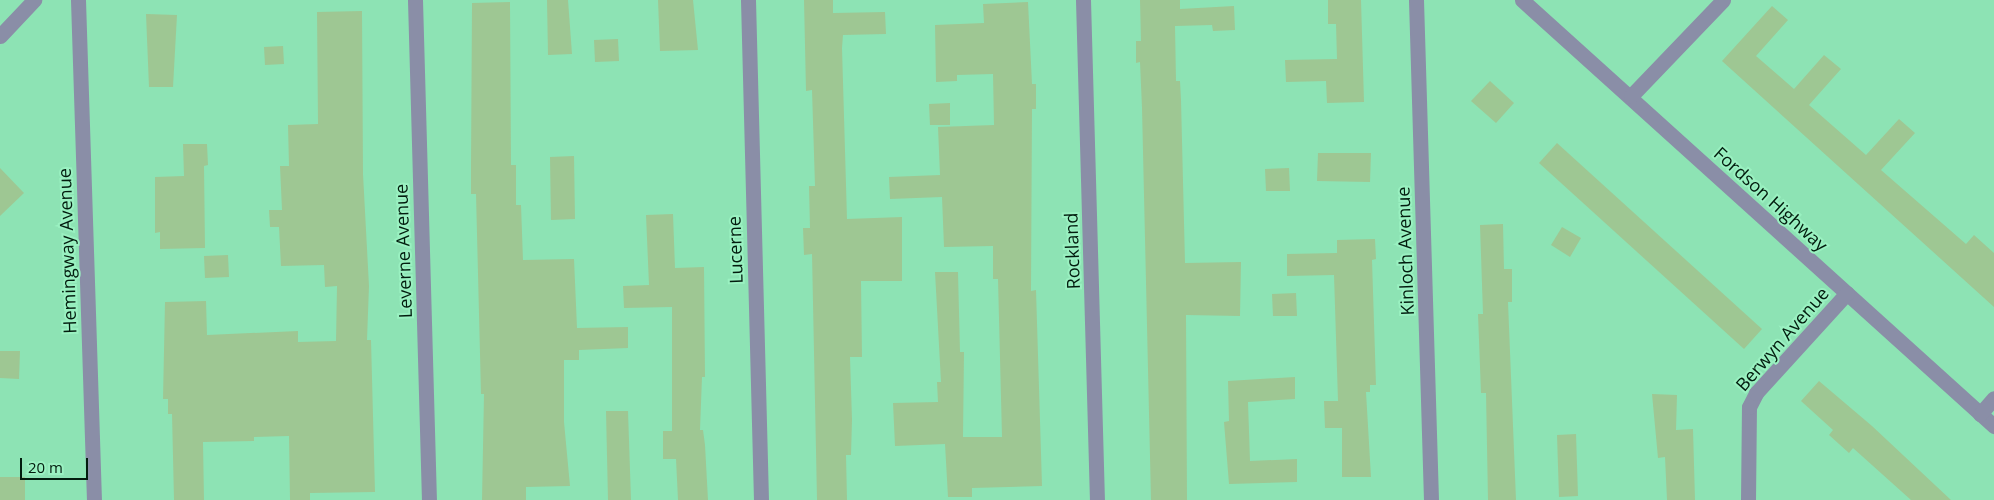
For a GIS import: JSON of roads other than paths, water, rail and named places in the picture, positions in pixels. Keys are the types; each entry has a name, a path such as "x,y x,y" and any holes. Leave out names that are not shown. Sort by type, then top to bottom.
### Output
{"street":[{"path":"0,36 34,0"},
{"name":"Hemingway Avenue","path":"78,0 94,500"},
{"name":"Leverne Avenue","path":"415,0 429,500"},
{"name":"Lucerne","path":"748,0 761,500"},
{"name":"Rockland","path":"1083,0 1097,500"},
{"name":"Kinloch Avenue","path":"1416,0 1431,500"},
{"name":"Fordson Highway","path":"1522,0 1631,96 1994,426"},
{"path":"1631,96 1724,0"},
{"name":"Berwyn Avenue","path":"1748,500 1746,418 1749,406 1756,393 1847,293"},
{"path":"1980,414 1994,398"}]}
